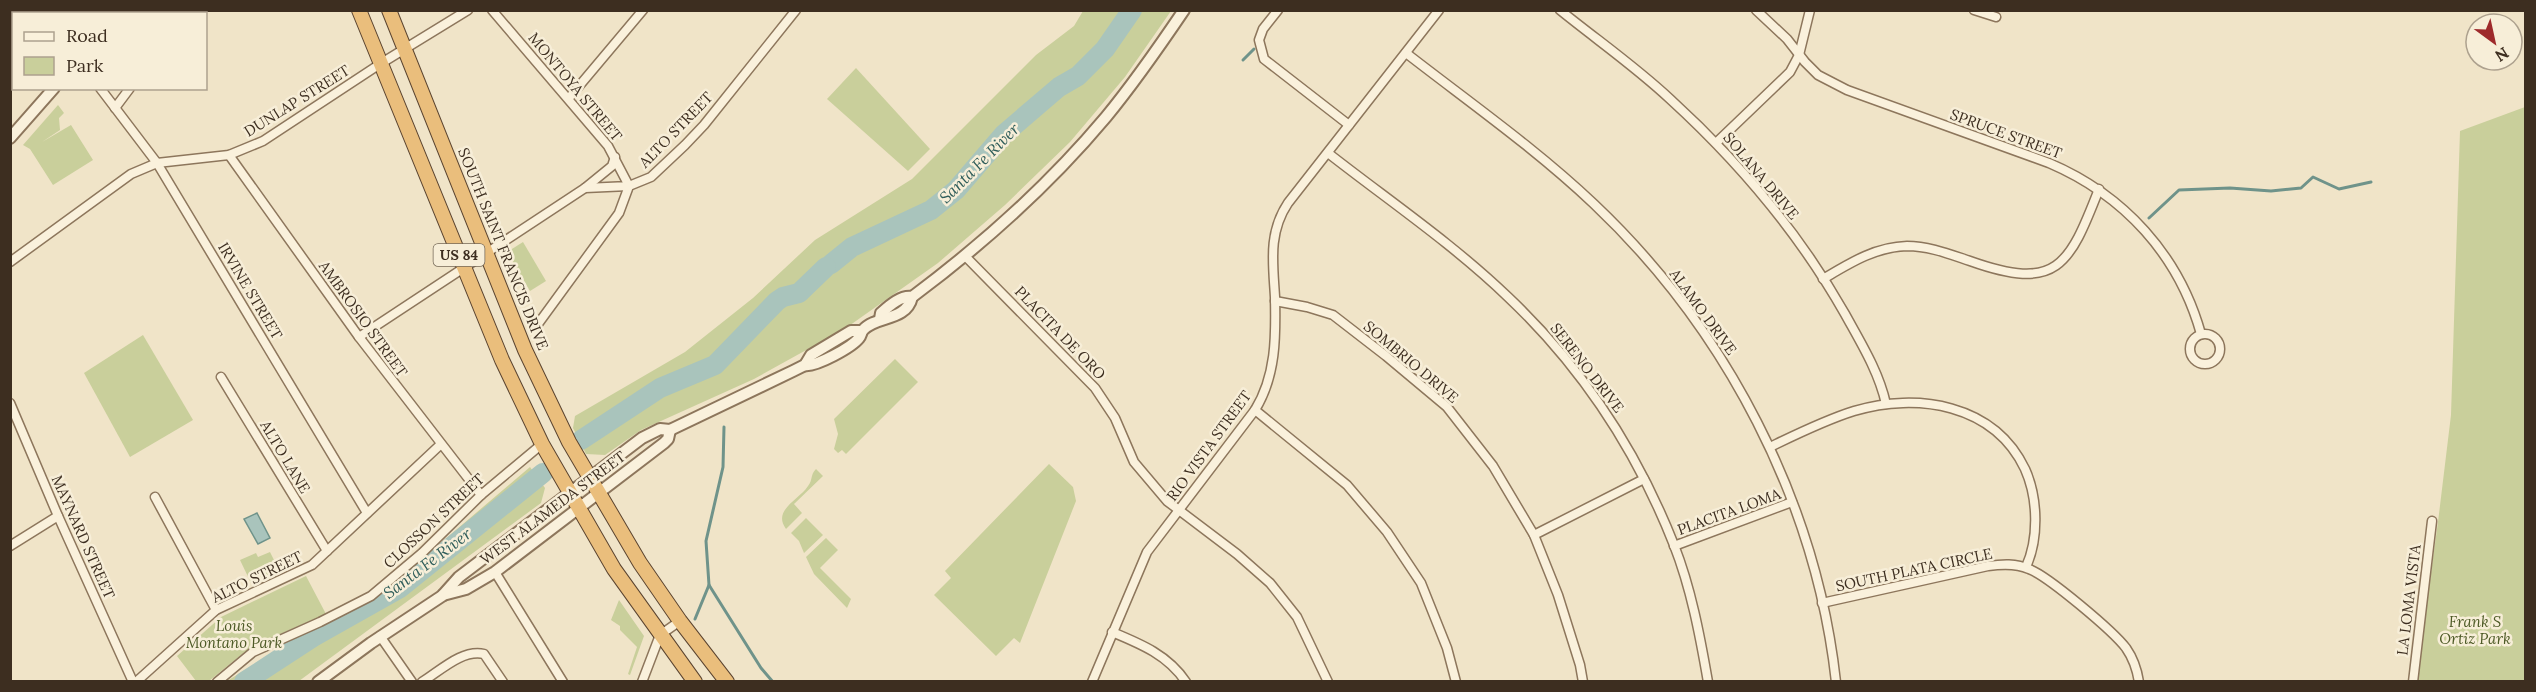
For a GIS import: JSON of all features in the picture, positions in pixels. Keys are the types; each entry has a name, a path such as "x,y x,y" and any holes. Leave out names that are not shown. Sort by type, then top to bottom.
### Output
{"highway":[{"name":"US 84","path":"359,10 502,360 542,444 614,569 660,636 695,681"},
{"name":"SOUTH SAINT FRANCIS DRIVE","path":"389,10 545,395 597,494"},
{"name":"US 84","path":"597,494 680,621 727,681"}],"street":[{"name":"MONTOYA STREET","path":"492,10 569,98 615,157 629,186"},
{"path":"569,98 643,10"},
{"name":"ALTO STREET","path":"629,186 651,177 685,145 796,10"},
{"name":"WEST ALAMEDA STREET","path":"318,681 380,636 442,596 459,577 648,434 660,429 670,430 804,365 817,364 857,341 862,331 880,319 891,318 908,306 912,297 965,256 1038,191 1091,134 1141,74 1185,10"},
{"path":"1278,10 1263,29 1259,40 1263,59 1349,125"},
{"name":"RIO VISTA STREET","path":"1092,681 1147,552 1255,410 1271,373 1275,301 1272,251 1278,219 1288,203 1439,10"},
{"name":"SOLANA DRIVE","path":"1560,10 1669,98 1716,143 1773,209 1823,279 1869,358 1887,405"},
{"name":"SPRUCE STREET","path":"1756,10 1787,39 1818,75 1847,90 2049,163 2099,189 2127,210 2161,250 2185,292 2200,334"},
{"path":"1716,143 1790,72 1799,55 1810,10"},
{"path":"1974,10 1996,17"},
{"name":"DUNLAP STREET","path":"10,262 131,174 157,163 229,155 263,141 380,64 467,11"},
{"name":"ALAMO DRIVE","path":"1406,53 1562,176 1632,243 1717,352 1770,447 1792,502 1809,552 1822,603 1836,681"},
{"path":"10,138 52,90"},
{"name":"IRVINE STREET","path":"102,90 157,163 368,513"},
{"path":"115,108 128,90"},
{"name":"SERENO DRIVE","path":"1328,153 1464,259 1527,316 1590,390 1609,417 1644,479 1674,546 1692,605 1708,681"},
{"name":"AMBROSIO STREET","path":"229,155 359,337 440,445 481,495"},
{"path":"359,337 585,188 612,166 615,157"},
{"path":"538,324 618,213 629,186 585,188"},
{"path":"1823,279 1870,253 1909,246 1947,253 2014,274 2044,271 2061,262 2073,248 2099,189"},
{"name":"PLACITA DE ORO","path":"965,256 1095,388 1115,418 1134,462 1167,501 1237,554 1270,583 1297,617 1328,681"},
{"name":"SOMBRIO DRIVE","path":"1275,301 1307,307 1332,315 1447,407 1493,466 1534,535 1558,595 1580,665 1582,681"},
{"name":"ALTO LANE","path":"221,377 327,551"},
{"name":"MAYNARD STREET","path":"10,403 58,516 134,681"},
{"path":"1770,447 1839,416 1869,407 1933,404 1958,409 1990,426 2012,447 2028,475 2034,502 2033,542 2026,567"},
{"path":"1255,410 1347,485 1387,532 1421,583 1447,648 1456,681"},
{"name":"WEST ALAMEDA STREET","path":"442,596 466,589 495,572 664,443 670,430"},
{"name":"CLOSSON STREET","path":"217,681 253,652 371,596 422,553 481,495 542,444"},
{"name":"ALTO STREET","path":"134,681 216,610 312,565 440,445"},
{"path":"1534,535 1644,479"},
{"path":"155,497 216,610"},
{"name":"PLACITA LOMA","path":"1674,546 1792,502"},
{"path":"10,546 58,516"},
{"name":"LA LOMA VISTA","path":"2413,681 2432,521"},
{"name":"SOUTH PLATA CIRCLE","path":"1822,603 1998,565 2026,567 2048,580 2120,640 2133,659 2139,681"},
{"path":"495,572 563,681"},
{"path":"642,681 660,636 680,621"},
{"path":"1112,632 1159,654 1175,667 1186,681"},
{"path":"380,636 412,681"},
{"path":"422,681 464,655 474,652 484,654 503,681"}],"green space":[{"path":"1083,11 1171,11 1125,77 1070,142 1005,205 938,263 846,328 754,379 641,430 605,455 586,454 573,428 575,416 685,352 753,298 815,240 912,179 1036,55 1074,26"},
{"path":"856,68 930,149 908,171 827,99"},
{"path":"58,105 64,113 59,118 60,130 42,142 71,125 93,160 53,185 30,149 23,145"},
{"name":"Frank S Ortiz Park","path":"2525,107 2525,681 2416,682 2451,415 2460,131"},
{"path":"523,242 546,281 530,291 507,252"},
{"path":"143,335 193,420 130,457 84,373"},
{"path":"895,359 918,382 846,454 842,450 838,453 834,449 838,434 834,419"},
{"path":"1049,464 1073,487 1076,501 1020,643 1014,638 996,656 934,595 951,578 945,571"},
{"path":"530,467 545,488 541,503 299,681 227,681 278,650 376,598"},
{"path":"816,469 823,476 794,504 802,513 786,529 782,516 784,511 808,486"},
{"path":"806,518 823,535 804,553 799,541 791,533"},
{"path":"826,538 838,550 820,568 851,599 847,608 814,574 806,557"},
{"path":"270,552 279,570 251,583 240,560 256,553 258,557"},
{"name":"Louis Montano Park","path":"306,576 326,614 264,641 241,655 209,681 196,681 177,656 221,617"},
{"path":"619,600 644,636 630,675 628,674 637,647 620,630 620,626 611,620"}],"water":[{"path":"257,513 270,538 258,544 244,519"}],"waterway":[{"name":"Santa Fe River","path":"831,264 852,247 931,210 956,190 1004,134 1059,87 1078,76 1105,49 1132,10"},
{"path":"1243,60 1254,49"},
{"path":"2149,218 2179,190 2230,188 2271,191 2301,188 2313,177 2339,189 2371,182"},
{"name":"Santa Fe River","path":"581,440 660,388 715,365 777,301 799,293 826,267"},
{"path":"724,427 723,467 706,541 709,585 761,668 773,682"},
{"name":"Santa Fe River","path":"244,682 313,637 400,588 543,473"},
{"path":"695,619 709,585"}]}
